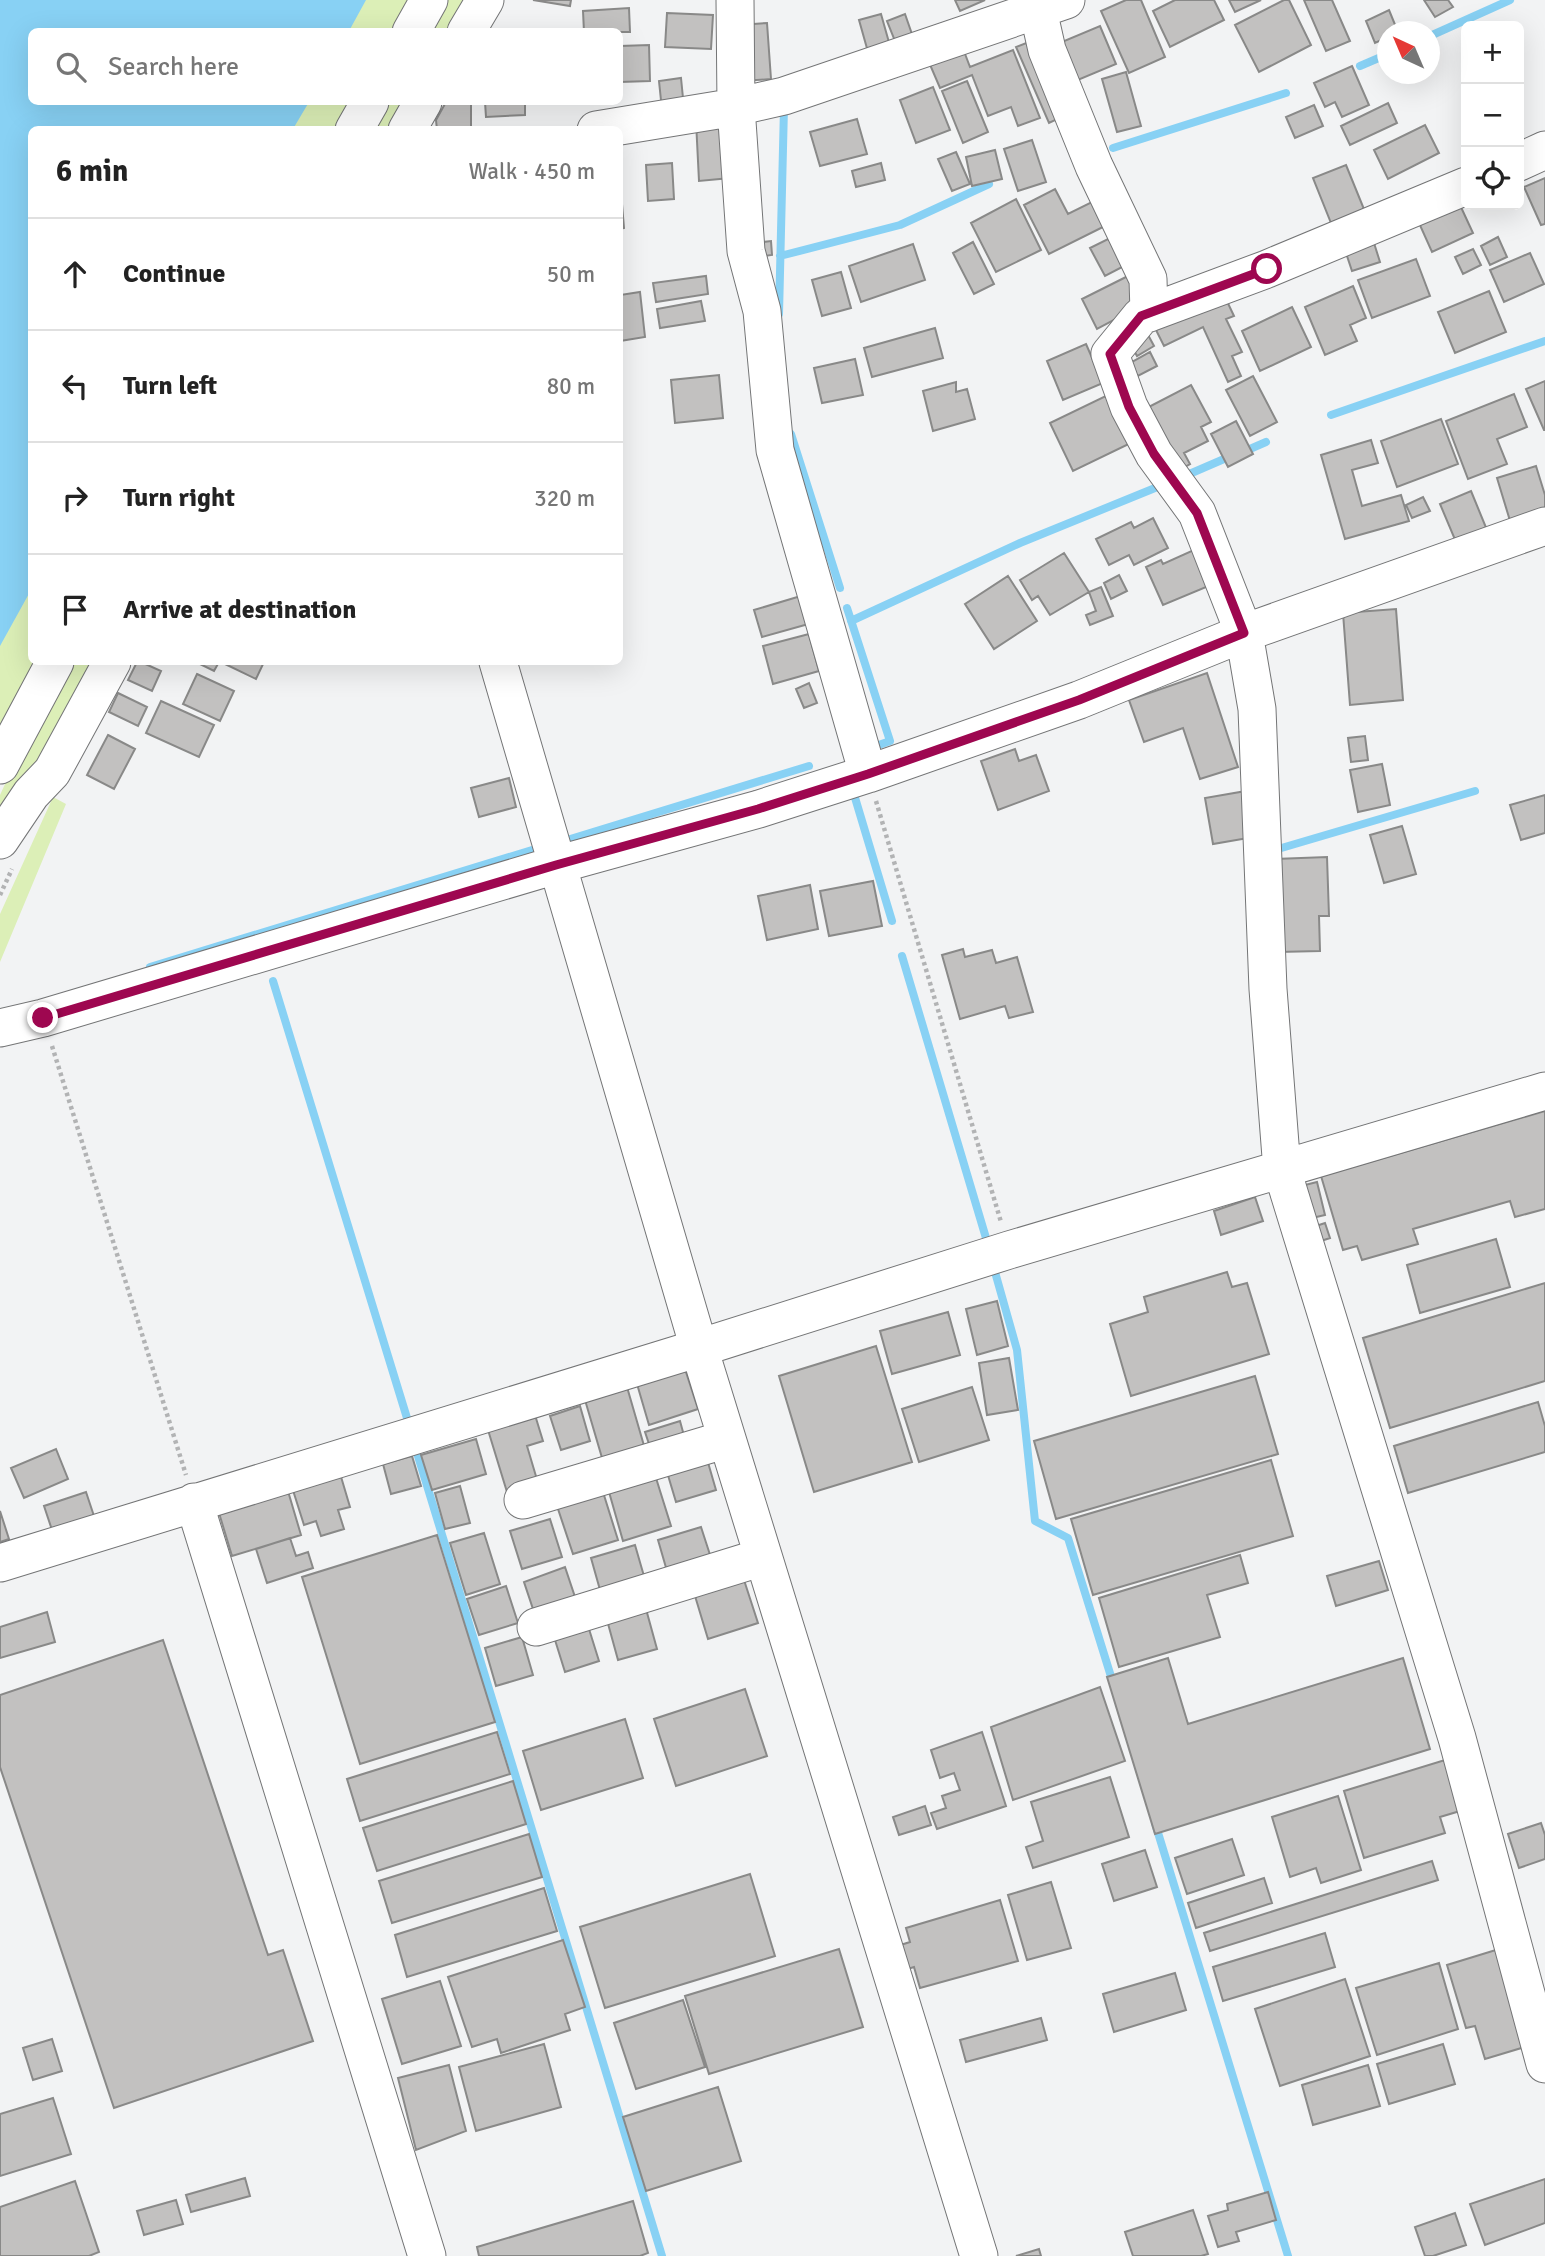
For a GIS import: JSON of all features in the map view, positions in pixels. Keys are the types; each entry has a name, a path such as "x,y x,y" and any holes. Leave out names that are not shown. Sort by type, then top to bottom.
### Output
{"street":[{"path":"413,28 429,0"},
{"path":"468,28 485,0"},
{"path":"735,0 736,107 746,251 762,311 775,450 868,774"},
{"path":"620,126 736,107 784,96 1051,4 1047,50 1094,166 1148,279 1149,313"},
{"path":"356,126 368,105"},
{"path":"409,126 422,105"},
{"path":"1524,160 1545,150"},
{"path":"1461,188 1267,269 1141,316 1110,354 1129,407 1154,454 1197,513 1244,633 1257,709 1268,989 1282,1170 1457,1738 1545,2064"},
{"path":"0,1028 43,1018 556,865 758,809 868,774 1079,700 1244,633 1545,526"},
{"path":"0,765 53,665"},
{"path":"0,840 31,794 51,772 110,665"},
{"path":"499,665 699,1348 979,2256"},
{"path":"0,1563 1009,1250 1545,1091"},
{"path":"523,1500 727,1439"},
{"path":"194,1502 427,2256"},
{"path":"536,1627 763,1557"}],"path":[{"path":"868,774 1009,1250"},
{"path":"43,1018 194,1502"}],"green space":[{"path":"335,0 417,0 401,28 314,28"},
{"path":"444,0 477,0 460,28 427,28"},
{"path":"263,105 358,105 346,126 251,126"},
{"path":"382,105 414,105 401,126 370,126"},
{"path":"28,532 28,665 41,665 0,737 0,590"},
{"path":"70,665 100,665 0,830 0,795"},
{"path":"53,797 66,804 0,962 0,914"}],"water":[{"path":"0,0 366,0 351,28 28,28 28,105 307,105 295,126 28,126 28,595 0,646"}],"building":[{"path":"533,0 571,0 570,6"},
{"path":"955,0 985,0 960,11"},
{"path":"1126,0 1141,0 1165,57 1129,73 1101,11"},
{"path":"1175,0 1214,0 1224,20 1170,47 1153,11"},
{"path":"1229,0 1261,0 1235,12"},
{"path":"1284,0 1289,0 1311,45 1259,72 1235,25"},
{"path":"1304,0 1332,0 1350,41 1326,51"},
{"path":"1424,0 1448,0 1453,7 1435,17"},
{"path":"629,8 630,32 623,32 623,28 584,28 583,11"},
{"path":"1389,10 1394,21 1377,21 1375,43 1366,21"},
{"path":"667,13 713,15 711,49 665,47"},
{"path":"881,14 892,53 870,59 859,20"},
{"path":"905,14 914,40 897,46 887,21"},
{"path":"767,23 771,79 743,81 739,25"},
{"path":"1100,26 1116,64 1073,82 1057,44"},
{"path":"1034,40 1066,115 1049,123 1016,47"},
{"path":"649,45 650,81 623,82 623,46"},
{"path":"962,46 970,67 1013,50 1040,118 1018,126 1011,107 988,116 972,75 940,88 928,60"},
{"path":"1352,66 1369,105 1342,117 1335,102 1325,107 1314,83"},
{"path":"1126,72 1141,126 1117,132 1102,79"},
{"path":"681,78 684,108 662,110 659,81"},
{"path":"967,81 988,132 963,143 942,91"},
{"path":"933,87 950,130 916,143 900,100"},
{"path":"1388,103 1397,123 1350,145 1341,126"},
{"path":"444,105 471,105 471,126 437,126 436,120"},
{"path":"485,105 525,105 525,115 486,117"},
{"path":"1314,105 1323,126 1295,138 1286,117"},
{"path":"727,119 730,178 699,181 696,121"},
{"path":"857,119 867,154 820,166 810,132"},
{"path":"1425,125 1439,153 1388,179 1374,150"},
{"path":"1032,140 1046,182 1018,191 1004,149"},
{"path":"995,150 1002,179 972,186 966,157"},
{"path":"956,152 970,184 952,191 938,159"},
{"path":"672,163 674,199 648,201 646,165"},
{"path":"881,163 885,180 856,187 852,171"},
{"path":"1346,165 1368,219 1335,233 1313,178"},
{"path":"1545,178 1545,224 1541,225 1524,187"},
{"path":"1055,189 1068,214 1098,199 1111,223 1049,254 1024,205"},
{"path":"1016,199 1041,250 996,272 971,223"},
{"path":"1460,205 1473,233 1432,252 1419,223"},
{"path":"1112,237 1126,265 1105,276 1090,248"},
{"path":"1498,237 1507,257 1490,265 1481,246"},
{"path":"771,241 772,255 757,257 755,243"},
{"path":"973,242 994,284 974,294 953,253"},
{"path":"1374,243 1380,262 1352,271 1346,253"},
{"path":"913,244 925,280 861,302 849,266"},
{"path":"1473,249 1481,265 1463,274 1455,257"},
{"path":"1530,253 1544,284 1504,302 1490,270"},
{"path":"1416,259 1430,296 1372,318 1358,280"},
{"path":"841,272 851,308 822,316 812,280"},
{"path":"1132,274 1131,311 1097,329 1082,299"},
{"path":"706,276 708,294 656,302 653,283"},
{"path":"1353,286 1366,318 1350,325 1357,341 1325,355 1305,307"},
{"path":"1489,291 1506,332 1455,353 1438,312"},
{"path":"640,292 645,337 623,341 623,295"},
{"path":"1224,295 1234,316 1226,319 1242,352 1232,356 1241,376 1228,382 1203,327 1164,346 1155,328"},
{"path":"701,301 705,321 660,328 657,309"},
{"path":"1292,307 1311,347 1260,371 1242,331"},
{"path":"935,328 943,358 872,377 864,348"},
{"path":"1147,333 1154,346 1137,356 1130,343"},
{"path":"1086,344 1103,383 1063,400 1047,361"},
{"path":"1150,352 1157,366 1132,379 1125,366"},
{"path":"855,359 863,395 822,403 814,368"},
{"path":"719,375 723,418 675,423 671,380"},
{"path":"1253,376 1277,422 1250,436 1226,390"},
{"path":"1545,381 1545,430 1544,430 1526,389"},
{"path":"956,382 956,392 967,389 975,419 933,431 923,391"},
{"path":"1191,385 1211,422 1201,427 1208,441 1184,453 1190,464 1174,473 1141,411"},
{"path":"1114,392 1137,440 1073,471 1050,423"},
{"path":"1514,394 1527,427 1497,439 1507,464 1468,479 1446,421"},
{"path":"1441,419 1458,464 1397,487 1381,441"},
{"path":"1236,421 1253,454 1228,467 1211,434"},
{"path":"1371,440 1378,463 1352,470 1362,506 1401,495 1409,521 1345,539 1321,455"},
{"path":"1536,466 1545,495 1545,513 1511,524 1497,478"},
{"path":"1471,491 1487,530 1456,542 1440,504"},
{"path":"1423,497 1430,511 1412,518 1406,505"},
{"path":"1153,518 1168,548 1134,565 1129,555 1109,565 1096,539 1131,522 1134,528"},
{"path":"1196,549 1211,585 1163,605 1146,567 1161,560 1163,564"},
{"path":"1064,553 1089,592 1050,615 1038,596 1032,600 1020,580"},
{"path":"1119,575 1127,591 1111,599 1104,583"},
{"path":"1008,576 1037,621 994,649 965,604"},
{"path":"1101,587 1113,616 1090,625 1086,615 1096,611 1089,592"},
{"path":"804,595 812,623 762,637 754,610"},
{"path":"1396,609 1403,700 1350,705 1343,613"},
{"path":"809,634 819,671 773,684 763,646"},
{"path":"136,665 148,665 161,671 152,691 128,680"},
{"path":"202,665 217,665 214,671"},
{"path":"227,665 263,665 256,679"},
{"path":"1207,673 1238,767 1200,779 1183,728 1144,742 1129,700"},
{"path":"197,674 234,691 220,721 183,704"},
{"path":"809,683 817,703 804,708 796,689"},
{"path":"118,693 147,707 138,726 109,712"},
{"path":"161,701 214,725 199,757 146,733"},
{"path":"108,735 135,749 114,789 87,775"},
{"path":"1365,736 1368,760 1351,762 1348,738"},
{"path":"1015,749 1019,761 1036,755 1049,791 998,810 981,761"},
{"path":"1382,764 1390,805 1358,812 1350,770"},
{"path":"509,778 516,807 479,817 471,788"},
{"path":"1246,791 1254,837 1213,844 1205,798"},
{"path":"1545,795 1545,833 1521,840 1510,805"},
{"path":"1402,826 1416,874 1384,883 1370,835"},
{"path":"1327,857 1329,916 1319,916 1320,951 1278,952 1275,859"},
{"path":"873,881 882,926 829,936 820,891"},
{"path":"810,885 818,929 767,940 758,896"},
{"path":"963,949 965,957 992,950 996,963 1017,957 1033,1012 1009,1018 1005,1006 960,1019 942,955"},
{"path":"1545,1111 1545,1209 1515,1217 1510,1201 1413,1229 1418,1244 1362,1260 1357,1246 1343,1250 1321,1176"},
{"path":"1317,1182 1325,1215 1312,1218 1305,1185"},
{"path":"1255,1197 1263,1221 1221,1235 1214,1211"},
{"path":"1325,1223 1330,1238 1318,1242 1313,1227"},
{"path":"1496,1239 1510,1287 1420,1313 1407,1265"},
{"path":"1227,1272 1232,1287 1247,1283 1269,1354 1131,1396 1110,1324 1148,1312 1144,1297"},
{"path":"1545,1283 1545,1381 1390,1428 1363,1338"},
{"path":"997,1301 1008,1346 977,1355 966,1309"},
{"path":"948,1312 960,1355 892,1374 880,1331"},
{"path":"876,1346 912,1462 814,1492 779,1376"},
{"path":"1009,1358 1018,1410 987,1415 979,1363"},
{"path":"685,1369 698,1409 649,1425 637,1384"},
{"path":"1255,1376 1278,1454 1056,1519 1034,1441"},
{"path":"627,1387 647,1456 605,1468 585,1400"},
{"path":"972,1387 989,1440 919,1462 902,1409"},
{"path":"1538,1402 1545,1426 1545,1452 1408,1493 1394,1446"},
{"path":"580,1406 590,1441 561,1450 550,1416"},
{"path":"535,1415 543,1441 527,1446 538,1483 507,1492 488,1430"},
{"path":"680,1421 686,1443 652,1453 645,1432"},
{"path":"476,1439 486,1474 432,1490 421,1455"},
{"path":"56,1449 68,1479 24,1498 11,1468"},
{"path":"412,1456 421,1486 391,1494 383,1464"},
{"path":"707,1459 716,1490 676,1502 667,1472"},
{"path":"1271,1460 1293,1536 1093,1595 1071,1519"},
{"path":"339,1470 350,1507 338,1510 344,1529 321,1536 316,1521 304,1525 291,1484"},
{"path":"656,1478 671,1526 623,1541 609,1492"},
{"path":"285,1481 301,1535 232,1556 216,1503"},
{"path":"460,1486 470,1523 445,1529 435,1493"},
{"path":"86,1492 95,1519 53,1533 44,1506"},
{"path":"603,1492 618,1540 573,1554 557,1506"},
{"path":"0,1511 9,1539 0,1542"},
{"path":"550,1519 562,1557 522,1569 510,1531"},
{"path":"701,1527 713,1564 669,1578 658,1540"},
{"path":"484,1533 500,1584 466,1595 450,1543"},
{"path":"437,1535 495,1722 360,1764 302,1577"},
{"path":"290,1538 296,1556 308,1552 313,1568 267,1583 256,1549"},
{"path":"635,1545 646,1583 602,1597 591,1558"},
{"path":"1240,1555 1248,1583 1207,1595 1220,1637 1119,1667 1099,1598"},
{"path":"1379,1561 1388,1590 1336,1606 1327,1576"},
{"path":"565,1567 577,1603 536,1618 524,1582"},
{"path":"744,1580 758,1623 708,1639 695,1596"},
{"path":"506,1586 518,1623 479,1635 467,1599"},
{"path":"646,1609 657,1649 618,1660 607,1620"},
{"path":"47,1612 55,1642 0,1658 0,1627"},
{"path":"589,1629 599,1661 565,1672 555,1640"},
{"path":"522,1637 533,1675 496,1686 485,1648"},
{"path":"163,1640 268,1955 283,1950 313,2041 114,2108 0,1767 0,1695"},
{"path":"1168,1658 1188,1724 1403,1658 1430,1749 1155,1834 1107,1677"},
{"path":"1100,1687 1125,1761 1013,1800 991,1727"},
{"path":"745,1689 767,1756 676,1786 654,1719"},
{"path":"625,1719 643,1778 541,1810 523,1751"},
{"path":"497,1732 510,1774 360,1821 347,1779"},
{"path":"982,1732 1006,1806 937,1829 931,1813 946,1808 942,1796 960,1790 954,1773 940,1778 931,1750"},
{"path":"1445,1760 1460,1811 1440,1817 1445,1833 1364,1858 1344,1791"},
{"path":"1110,1777 1129,1837 1033,1868 1026,1847 1043,1841 1031,1802"},
{"path":"513,1781 526,1824 377,1871 363,1828"},
{"path":"1338,1796 1361,1870 1321,1883 1316,1868 1290,1877 1272,1817"},
{"path":"925,1806 931,1825 899,1835 893,1817"},
{"path":"1541,1823 1545,1835 1545,1859 1519,1868 1508,1834"},
{"path":"529,1834 542,1877 392,1923 379,1881"},
{"path":"1232,1839 1244,1875 1187,1894 1175,1858"},
{"path":"1145,1850 1157,1887 1114,1901 1102,1864"},
{"path":"1432,1861 1438,1880 1210,1951 1204,1933"},
{"path":"750,1874 775,1956 605,2008 580,1927"},
{"path":"1264,1878 1272,1903 1196,1928 1188,1903"},
{"path":"1051,1882 1071,1948 1027,1960 1008,1895"},
{"path":"544,1888 557,1931 407,1977 395,1935"},
{"path":"1000,1900 1018,1961 920,1988 914,1967 901,1971 894,1947 910,1942 906,1928"},
{"path":"1325,1933 1335,1967 1223,2001 1213,1967"},
{"path":"563,1940 585,2007 565,2014 570,2030 501,2053 497,2039 472,2047 448,1977"},
{"path":"839,1949 863,2027 709,2074 685,1996"},
{"path":"1499,1949 1528,2046 1485,2059 1475,2026 1466,2028 1447,1965"},
{"path":"1439,1963 1458,2029 1377,2055 1356,1988"},
{"path":"1175,1973 1186,2010 1114,2032 1103,1994"},
{"path":"1345,1979 1370,2056 1280,2086 1255,2009"},
{"path":"440,1981 461,2046 402,2064 382,1999"},
{"path":"683,2000 705,2067 636,2089 614,2023"},
{"path":"1041,2018 1047,2040 966,2062 960,2040"},
{"path":"52,2039 62,2071 33,2080 23,2048"},
{"path":"544,2044 561,2107 476,2131 459,2067"},
{"path":"1443,2044 1455,2084 1389,2104 1377,2064"},
{"path":"449,2065 466,2131 416,2150 398,2078"},
{"path":"1368,2065 1380,2106 1313,2125 1302,2085"},
{"path":"718,2087 741,2161 646,2191 623,2117"},
{"path":"53,2098 71,2154 0,2176 0,2114"},
{"path":"245,2178 250,2196 191,2212 186,2195"},
{"path":"1545,2179 1545,2223 1485,2245 1470,2204"},
{"path":"75,2181 99,2252 89,2256 0,2256 0,2207"},
{"path":"1268,2192 1276,2220 1236,2232 1239,2241 1218,2247 1208,2216 1228,2210 1227,2204"},
{"path":"176,2200 183,2224 144,2235 137,2211"},
{"path":"633,2201 648,2253 640,2256 479,2256 477,2247"},
{"path":"1193,2210 1208,2254 1133,2256 1125,2232"},
{"path":"1455,2213 1466,2245 1425,2256 1415,2227"},
{"path":"1039,2249 1041,2256 1016,2256"}],"waterway":[{"path":"1440,32 1510,0"},
{"path":"1360,66 1377,59"},
{"path":"1113,148 1286,93"},
{"path":"779,314 784,107"},
{"path":"780,256 900,225 989,184"},
{"path":"1331,415 1545,341"},
{"path":"791,434 840,588"},
{"path":"1243,452 1266,442"},
{"path":"1187,475 1231,456"},
{"path":"851,621 1020,543 1155,488"},
{"path":"847,608 890,741 876,746"},
{"path":"567,840 809,766"},
{"path":"853,791 892,921"},
{"path":"1278,849 1475,791"},
{"path":"150,967 532,850"},
{"path":"902,956 986,1238"},
{"path":"273,981 407,1418"},
{"path":"995,1272 1017,1350 1035,1521 1068,1538 1113,1683"},
{"path":"418,1456 662,2256"},
{"path":"1155,1823 1288,2256"}],"route":[{"path":"43,1018 556,865 758,809 868,774 1079,700 1244,633 1197,513 1154,454 1129,407 1110,354 1141,316 1267,269"}]}
